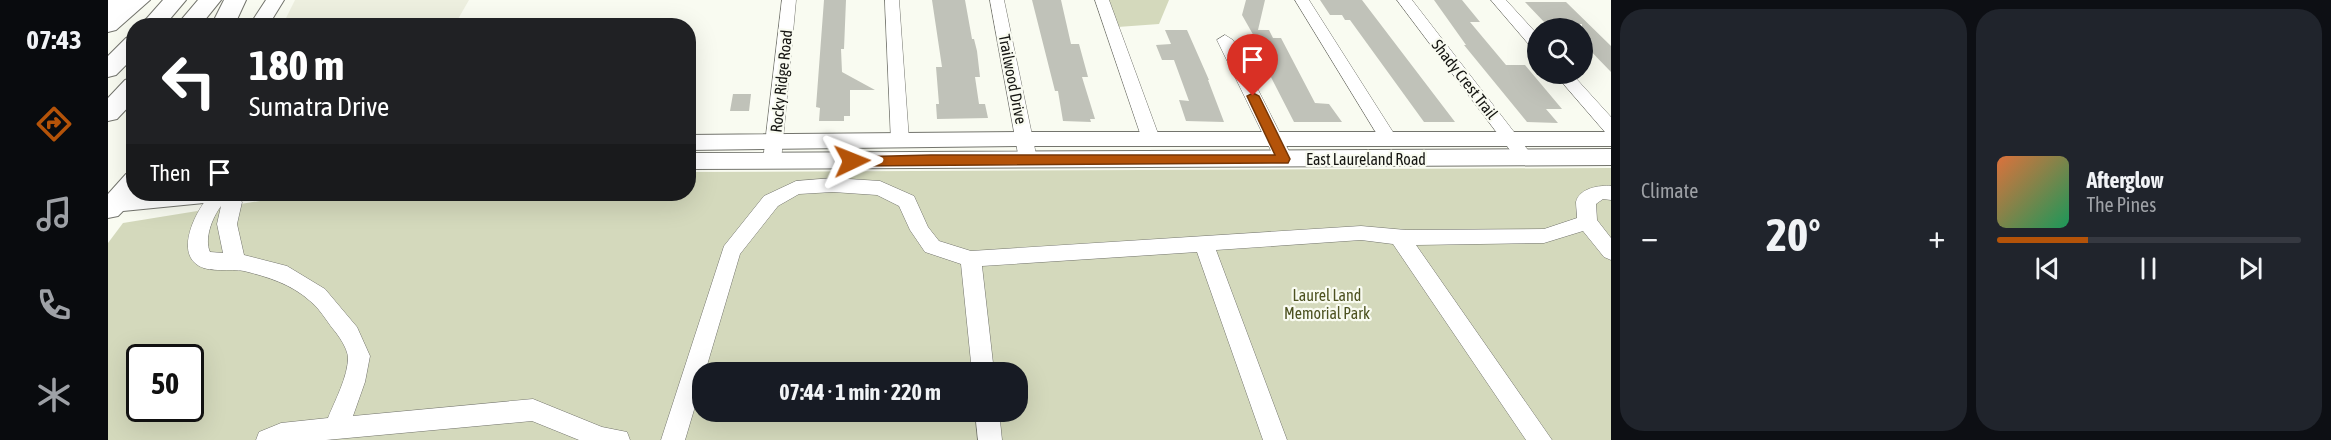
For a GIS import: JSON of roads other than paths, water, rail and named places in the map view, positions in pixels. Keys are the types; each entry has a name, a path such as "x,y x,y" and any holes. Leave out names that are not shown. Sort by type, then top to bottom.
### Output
{"highway":[{"path":"108,25 139,0"},
{"path":"159,18 176,0"},
{"path":"194,18 210,0"},
{"path":"226,18 236,0"},
{"path":"108,70 126,52"},
{"path":"108,113 126,94"}],"main road":[{"path":"108,10 118,0"},
{"path":"263,18 275,0"},
{"name":"East Laureland Road","path":"696,144 773,152 1026,149 1151,139 1611,139"},
{"name":"East Laureland Road","path":"696,160 900,140 1026,149 1284,159 1611,157"}],"street":[{"name":"Rocky Ridge Road","path":"773,152 789,0"},
{"path":"892,0 900,140"},
{"name":"Trailwood Drive","path":"997,0 1026,149"},
{"path":"1102,0 1151,139"},
{"path":"1302,0 1389,140"},
{"name":"Shady Crest Trail","path":"1404,0 1525,158"},
{"path":"1498,0 1527,33"},
{"path":"1225,40 1284,159"},
{"path":"1572,84 1611,128"},
{"path":"673,440 731,251 771,201 796,188 833,185 880,188 907,201 920,230 932,247 971,259 1361,233 1399,237 1544,236 1587,222"},
{"path":"1611,194 1600,192 1586,201 1587,222 1611,252"},
{"path":"215,201 209,206 202,220 198,239 198,253 205,260 235,261 280,272 318,295 349,333 359,356 354,382 336,428"},
{"path":"231,201 227,224 235,261"},
{"path":"1399,237 1540,440"},
{"path":"1204,244 1275,440"},
{"path":"971,259 982,362"},
{"path":"268,440 281,434 533,410 601,438 618,440"},
{"path":"988,422 990,440"}],"park label":[{"name":"Laurel Land Memorial Park","path":"1327,304"}]}
